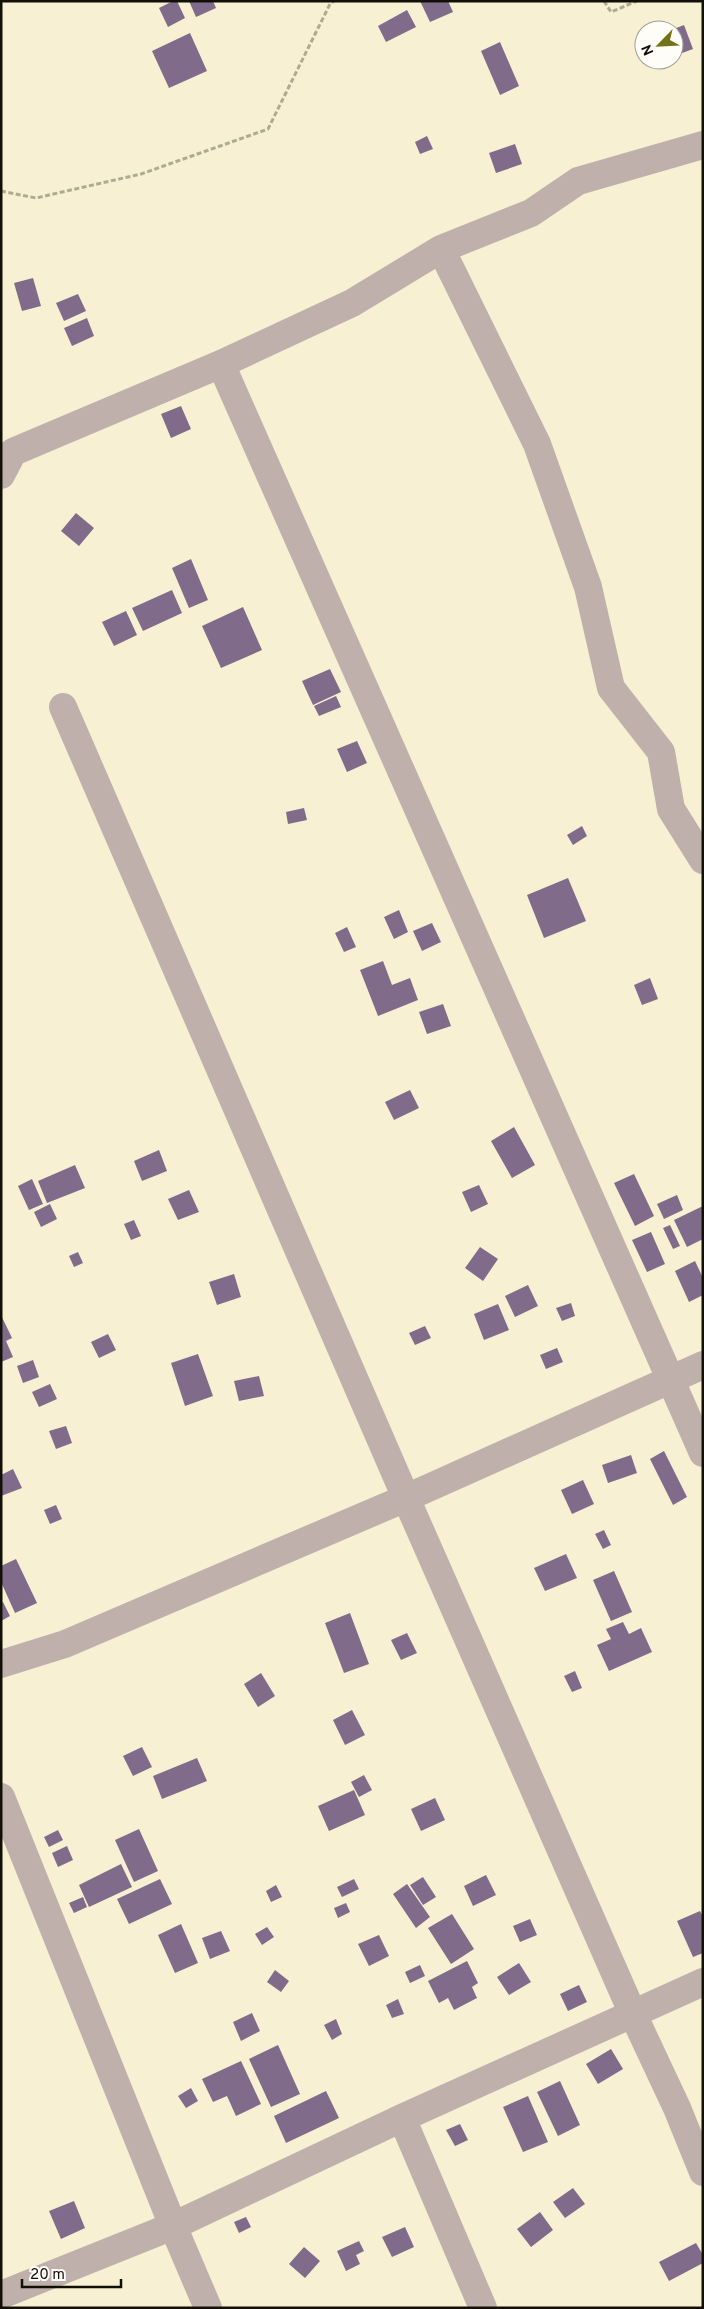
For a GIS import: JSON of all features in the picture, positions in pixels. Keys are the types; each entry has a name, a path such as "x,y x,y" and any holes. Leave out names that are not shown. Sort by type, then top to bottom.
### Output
{"street":[{"path":"1,475 13,452 221,364 352,303 441,249 531,213 578,181 703,145"},
{"path":"441,249 537,444 588,587 611,688 661,752 672,809 703,860"},
{"path":"221,364 703,1453"},
{"path":"63,707 406,1498 632,2012 677,2108 703,2172"},
{"path":"1,1664 65,1644 406,1498 703,1366"},
{"path":"1,1797 173,2226 208,2308"},
{"path":"1,2295 173,2226 632,2012 703,1982"},
{"path":"402,2118 483,2308"}],"path":[{"path":"1,191 36,198 141,174 268,129 330,4 334,1"},
{"path":"604,1 611,12 637,1"}],"building":[{"path":"177,1 185,18 168,27 159,8"},
{"path":"189,1 213,1 216,8 196,17"},
{"path":"420,1 448,1 453,12 430,22"},
{"path":"407,10 416,27 386,42 378,26"},
{"path":"684,25 693,49 684,52"},
{"path":"190,33 207,71 169,88 152,51"},
{"path":"500,42 519,86 500,95 481,51"},
{"path":"427,136 433,149 420,154 415,142"},
{"path":"515,144 522,164 496,173 489,153"},
{"path":"33,278 41,306 22,311 14,283"},
{"path":"78,294 86,311 64,321 56,303"},
{"path":"87,318 94,336 72,346 64,328"},
{"path":"181,406 191,429 171,438 161,414"},
{"path":"76,513 94,528 79,546 61,531"},
{"path":"191,559 208,600 189,608 172,568"},
{"path":"172,590 182,613 143,631 132,608"},
{"path":"243,607 262,650 221,668 202,626"},
{"path":"126,611 137,635 114,646 102,622"},
{"path":"330,669 341,692 313,705 302,681"},
{"path":"336,696 341,707 319,716 314,706"},
{"path":"357,741 367,763 347,772 337,749"},
{"path":"304,808 307,820 288,824 286,812"},
{"path":"582,826 587,836 573,845 567,835"},
{"path":"568,878 586,921 544,938 527,895"},
{"path":"399,910 408,932 394,939 384,917"},
{"path":"432,923 441,942 422,951 413,931"},
{"path":"347,927 356,947 344,952 335,933"},
{"path":"383,961 392,985 410,978 418,1000 378,1016 360,970"},
{"path":"650,978 658,999 642,1005 634,985"},
{"path":"443,1004 451,1026 427,1034 419,1012"},
{"path":"410,1090 419,1108 394,1120 385,1102"},
{"path":"514,1127 535,1165 512,1178 491,1141"},
{"path":"159,1150 167,1171 142,1181 134,1161"},
{"path":"75,1165 85,1188 47,1203 38,1181"},
{"path":"634,1174 654,1216 635,1226 614,1183"},
{"path":"32,1179 43,1204 29,1210 18,1186"},
{"path":"479,1185 488,1204 471,1212 462,1192"},
{"path":"189,1190 199,1212 178,1220 168,1199"},
{"path":"677,1195 683,1210 664,1219 657,1204"},
{"path":"50,1204 57,1219 41,1227 34,1212"},
{"path":"703,1206 703,1239 687,1247 674,1220"},
{"path":"134,1220 141,1236 131,1240 124,1224"},
{"path":"670,1225 680,1246 673,1249 663,1228"},
{"path":"651,1232 665,1264 647,1272 632,1240"},
{"path":"480,1247 498,1259 483,1281 465,1268"},
{"path":"78,1252 83,1263 74,1267 69,1256"},
{"path":"695,1261 703,1278 703,1295 689,1302 675,1271"},
{"path":"234,1274 241,1297 217,1305 209,1282"},
{"path":"528,1285 538,1306 515,1317 505,1296"},
{"path":"571,1303 575,1316 562,1321 556,1308"},
{"path":"498,1304 509,1330 484,1340 474,1314"},
{"path":"1,1315 12,1338 6,1341 13,1357 1,1362"},
{"path":"425,1326 431,1338 415,1345 409,1333"},
{"path":"108,1334 116,1350 99,1358 91,1342"},
{"path":"557,1348 563,1362 546,1369 540,1355"},
{"path":"198,1354 213,1396 185,1406 171,1363"},
{"path":"33,1360 39,1377 23,1383 17,1366"},
{"path":"259,1376 264,1396 239,1401 234,1381"},
{"path":"50,1384 57,1399 39,1407 32,1392"},
{"path":"66,1426 72,1443 56,1449 49,1431"},
{"path":"664,1451 687,1497 673,1505 650,1459"},
{"path":"631,1455 637,1473 608,1483 602,1465"},
{"path":"13,1469 22,1488 1,1496 1,1475"},
{"path":"583,1480 594,1504 572,1514 561,1490"},
{"path":"56,1505 62,1519 50,1524 44,1510"},
{"path":"604,1530 611,1545 603,1549 595,1534"},
{"path":"566,1554 577,1578 545,1591 534,1568"},
{"path":"16,1559 37,1603 15,1613 1,1582 1,1566"},
{"path":"614,1571 632,1612 611,1621 593,1580"},
{"path":"3,1602 10,1616 1,1621 1,1603"},
{"path":"350,1613 369,1664 344,1673 325,1623"},
{"path":"623,1622 629,1634 641,1628 652,1652 609,1671 597,1645 611,1639 606,1629"},
{"path":"407,1633 417,1653 401,1660 391,1640"},
{"path":"575,1671 582,1688 572,1692 564,1676"},
{"path":"261,1673 275,1696 258,1707 244,1684"},
{"path":"352,1710 365,1735 345,1745 333,1720"},
{"path":"142,1747 152,1767 133,1776 123,1756"},
{"path":"197,1758 207,1781 162,1799 153,1776"},
{"path":"364,1775 372,1790 359,1797 351,1782"},
{"path":"354,1790 365,1815 329,1831 318,1806"},
{"path":"435,1798 445,1820 421,1831 411,1809"},
{"path":"139,1829 158,1871 134,1882 115,1840"},
{"path":"58,1830 63,1840 49,1847 44,1837"},
{"path":"67,1846 73,1860 58,1867 52,1853"},
{"path":"121,1864 132,1887 89,1907 79,1885"},
{"path":"486,1875 496,1895 473,1906 464,1886"},
{"path":"423,1877 436,1897 423,1905 410,1885"},
{"path":"160,1879 172,1904 129,1924 117,1899"},
{"path":"354,1879 359,1889 342,1897 337,1887"},
{"path":"407,1884 430,1917 416,1928 393,1894"},
{"path":"276,1885 282,1897 271,1902 266,1891"},
{"path":"83,1897 87,1907 74,1913 69,1903"},
{"path":"346,1903 350,1912 338,1918 334,1908"},
{"path":"700,1911 703,1917 703,1953 693,1957 677,1921"},
{"path":"452,1914 474,1949 451,1964 428,1928"},
{"path":"530,1919 537,1935 520,1942 513,1926"},
{"path":"181,1924 198,1963 175,1973 158,1935"},
{"path":"267,1927 274,1937 262,1945 255,1934"},
{"path":"221,1931 230,1951 210,1959 202,1938"},
{"path":"379,1935 389,1956 369,1966 358,1944"},
{"path":"467,1961 478,1983 472,1987 477,1998 454,2010 448,1998 439,2003 428,1981"},
{"path":"519,1963 531,1982 509,1995 497,1977"},
{"path":"420,1965 425,1976 410,1983 405,1972"},
{"path":"275,1970 289,1981 281,1992 267,1982"},
{"path":"579,1985 587,2002 568,2011 560,1994"},
{"path":"398,1999 404,2014 392,2018 386,2005"},
{"path":"252,2013 260,2031 241,2041 233,2022"},
{"path":"336,2019 342,2034 332,2040 324,2025"},
{"path":"278,2045 300,2094 271,2107 249,2059"},
{"path":"611,2049 623,2069 598,2084 586,2064"},
{"path":"241,2061 261,2104 236,2116 227,2096 213,2102 202,2079"},
{"path":"560,2081 580,2125 558,2136 537,2092"},
{"path":"191,2088 198,2101 186,2108 178,2096"},
{"path":"326,2091 339,2118 286,2143 274,2116"},
{"path":"528,2096 548,2142 523,2152 503,2107"},
{"path":"460,2124 468,2140 455,2146 446,2130"},
{"path":"573,2188 585,2204 565,2218 553,2202"},
{"path":"74,2201 85,2228 61,2239 49,2211"},
{"path":"540,2212 553,2230 531,2247 517,2229"},
{"path":"246,2217 251,2227 239,2233 234,2222"},
{"path":"405,2227 414,2247 392,2257 382,2237"},
{"path":"359,2241 364,2251 356,2255 360,2264 346,2271 337,2251"},
{"path":"696,2243 703,2255 703,2263 669,2281 659,2262"},
{"path":"304,2247 320,2261 305,2278 289,2264"}]}
